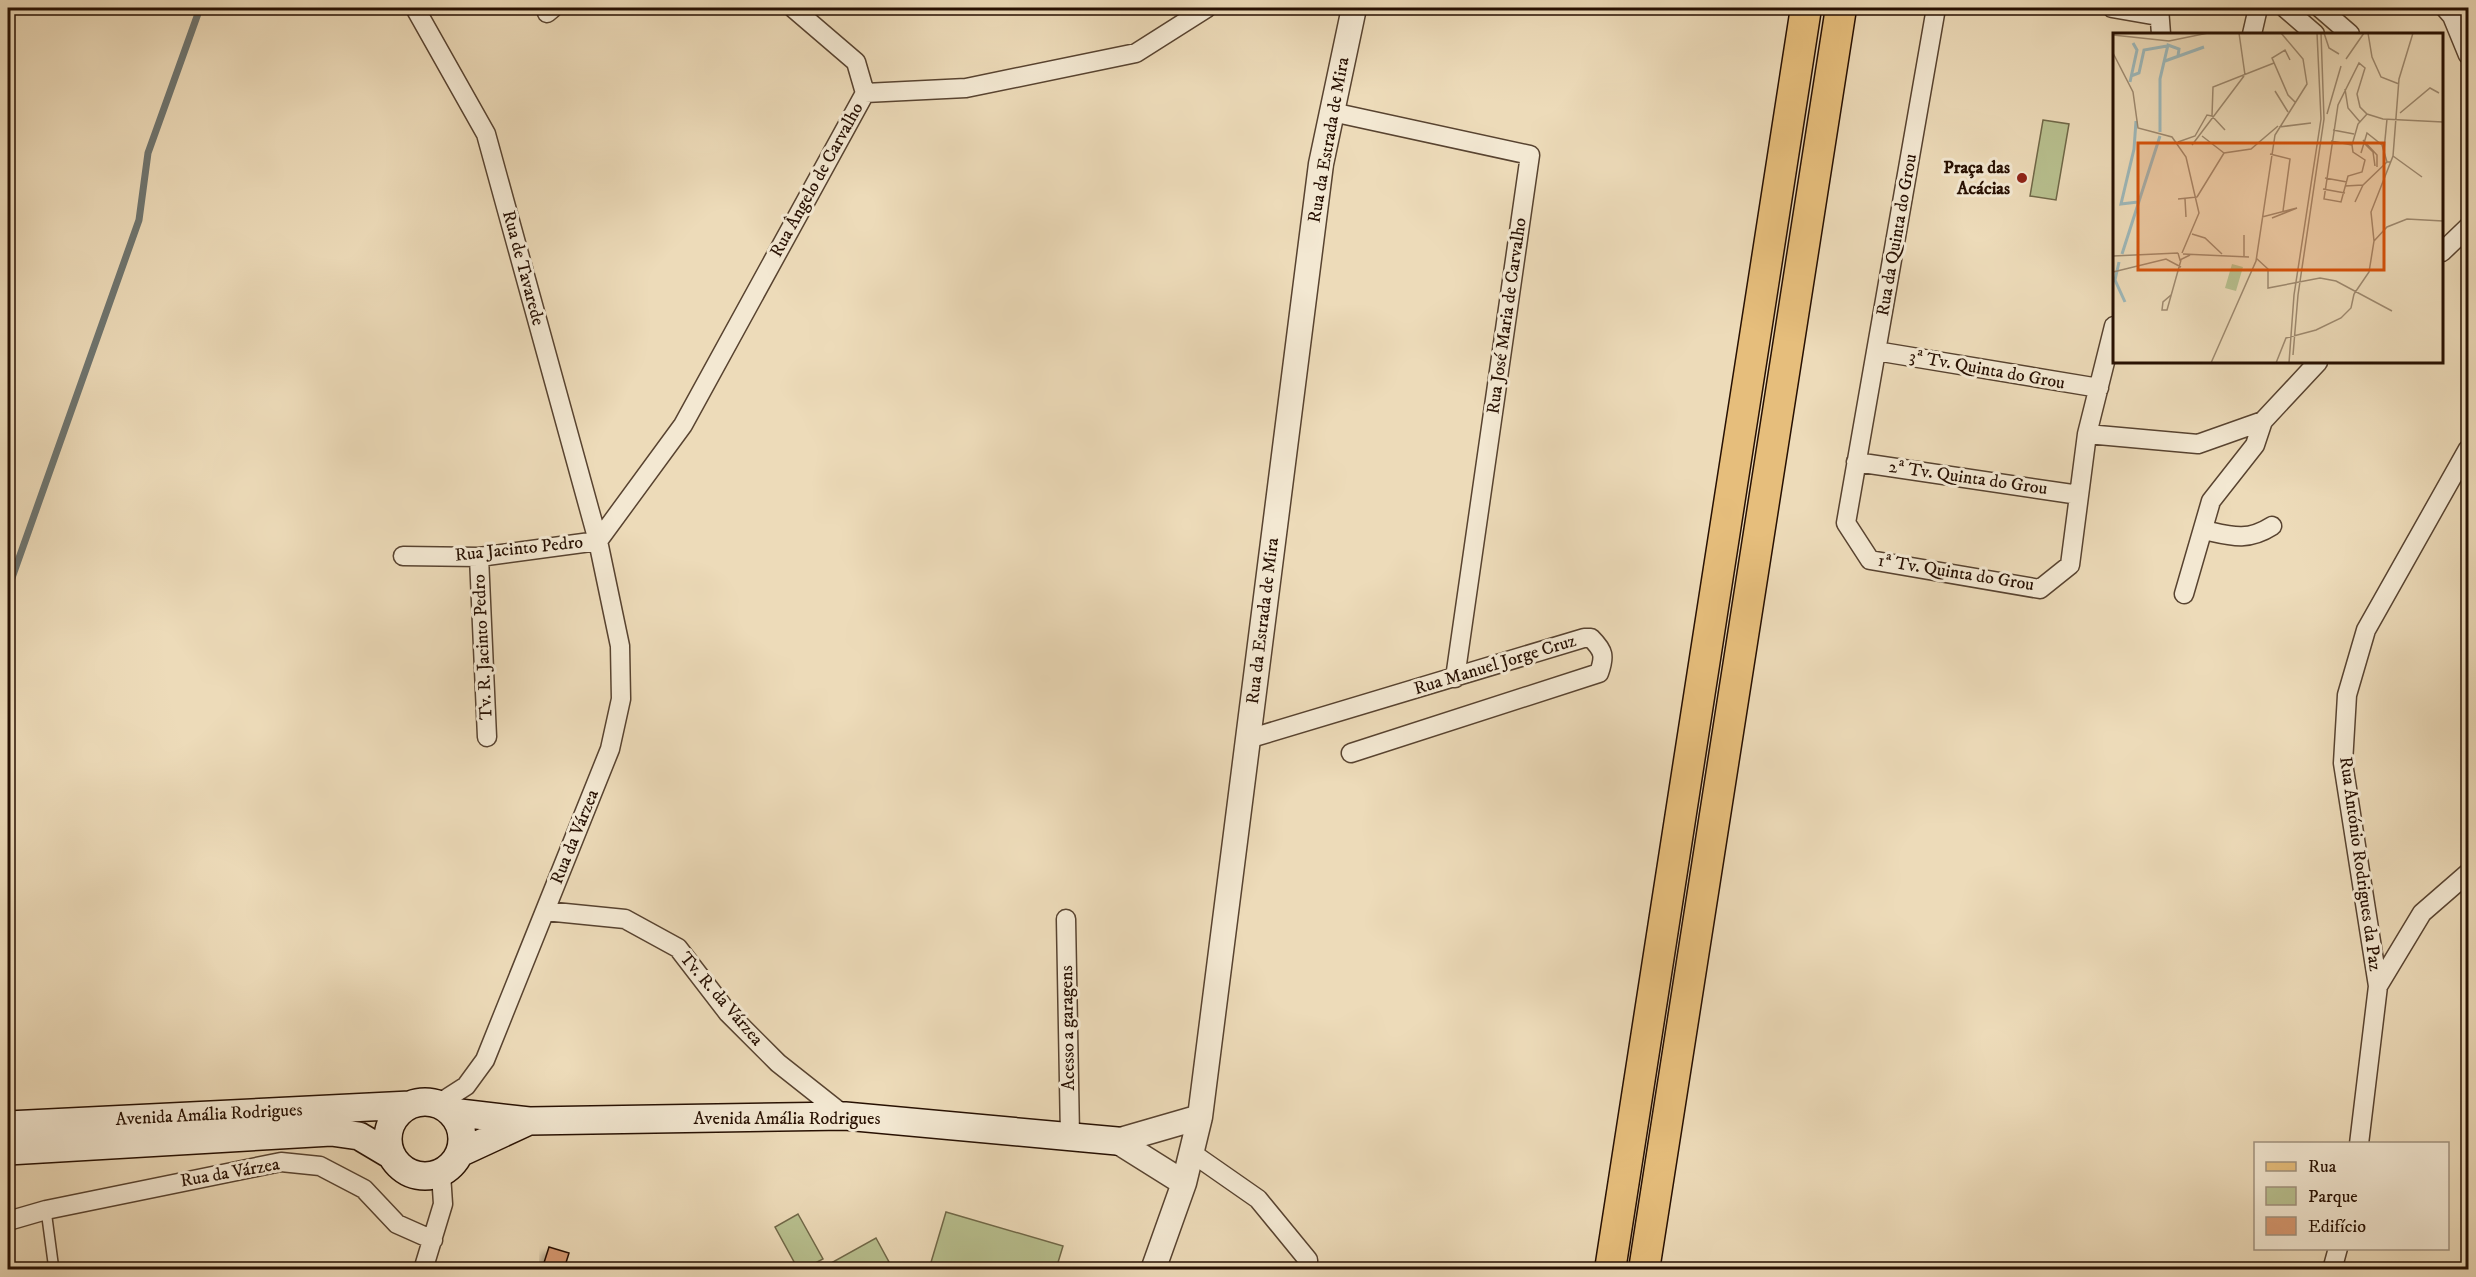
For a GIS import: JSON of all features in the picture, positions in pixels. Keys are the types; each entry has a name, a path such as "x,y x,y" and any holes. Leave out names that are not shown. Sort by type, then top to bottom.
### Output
{"main road":[{"path":"1610,1269 1806,8"},
{"path":"1644,1269 1841,8"},
{"path":"424,1102 445,1108 460,1124 463,1138 460,1153 453,1165 441,1174 427,1177 412,1175 399,1167 391,1155 387,1141 390,1126 398,1114 410,1105 424,1102"},
{"name":"Avenida Amália Rodrigues","path":"8,1125 410,1105"},
{"name":"Avenida Amália Rodrigues","path":"445,1108 529,1121 845,1116 1117,1141"},
{"name":"Avenida Amália Rodrigues","path":"460,1153 529,1121"},
{"name":"Avenida Amália Rodrigues","path":"8,1151 331,1132 358,1136 391,1155"}],"street":[{"name":"Rua de Tavarede","path":"415,8 486,134 598,541"},
{"path":"793,8 856,62 865,93"},
{"name":"Rua Ângelo de Carvalho","path":"598,541 683,425 865,93 966,88 1136,53 1208,8"},
{"name":"Rua da Estrada de Mira","path":"1153,1269 1185,1182 1200,1117 1321,164 1354,8"},
{"name":"Rua da Quinta do Grou","path":"1856,462 1936,8"},
{"path":"2112,8 2159,11 2161,33"},
{"path":"2253,33 2258,8"},
{"path":"2285,8 2314,33"},
{"path":"2320,8 2349,33"},
{"path":"2445,8 2452,15 2469,55"},
{"name":"Rua José Maria de Carvalho","path":"1332,112 1530,155 1455,678"},
{"path":"2445,246 2469,227"},
{"name":"1ª Tv. Quinta do Grou","path":"1856,462 1846,523 1870,560 2040,589 2070,565 2087,434 2113,333"},
{"name":"3ª Tv. Quinta do Grou","path":"1876,351 2098,388"},
{"path":"2184,594 2211,501 2255,445 2263,422 2317,363"},
{"path":"2087,434 2198,444 2263,422"},
{"name":"Rua António Rodrigues da Paz","path":"2378,986 2343,763 2347,695 2366,630 2469,449"},
{"name":"2ª Tv. Quinta do Grou","path":"1856,462 2079,495"},
{"path":"2204,530 2245,537 2258,534 2272,526"},
{"name":"Rua Jacinto Pedro","path":"404,556 479,557 598,541"},
{"name":"Rua da Várzea","path":"445,1108 466,1086 485,1060 610,749 621,699 620,646 598,541"},
{"name":"Tv. R. Jacinto Pedro","path":"479,557 487,737"},
{"name":"Rua Manuel Jorge Cruz","path":"1248,739 1584,638 1591,638 1599,646 1604,659 1599,673 1351,753"},
{"path":"2359,1142 2378,986 2422,914 2469,873"},
{"name":"Tv. R. da Várzea","path":"545,911 625,919 678,948 736,1021 778,1063 845,1116"},
{"name":"Acesso a garagens","path":"1066,919 1070,1137"},
{"name":"Avenida Amália Rodrigues","path":"1117,1141 1200,1117"},
{"name":"Avenida Amália Rodrigues","path":"1117,1141 1185,1182"},
{"path":"1192,1153 1258,1199 1308,1260 1308,1269"},
{"name":"Rua da Várzea","path":"8,1221 46,1210 281,1162 320,1166 364,1189 397,1224 433,1240"},
{"path":"423,1269 443,1204 441,1174"},
{"path":"2332,1269 2337,1250"}],"lane":[{"path":"46,1210 54,1269"}],"green space":[{"path":"2043,120 2069,124 2056,200 2030,196"},
{"path":"946,1212 1063,1246 1056,1269 929,1269"},
{"path":"798,1214 823,1259 804,1269 798,1269 775,1227"},
{"path":"876,1238 889,1262 874,1269 834,1269 831,1263"}],"building":[{"path":"549,1247 569,1253 564,1269 542,1269"}],"waterway":[{"path":"8,589 139,220 148,153 200,8"}],"place":[{"name":"Praça das Acácias","path":"2022,178"}]}
